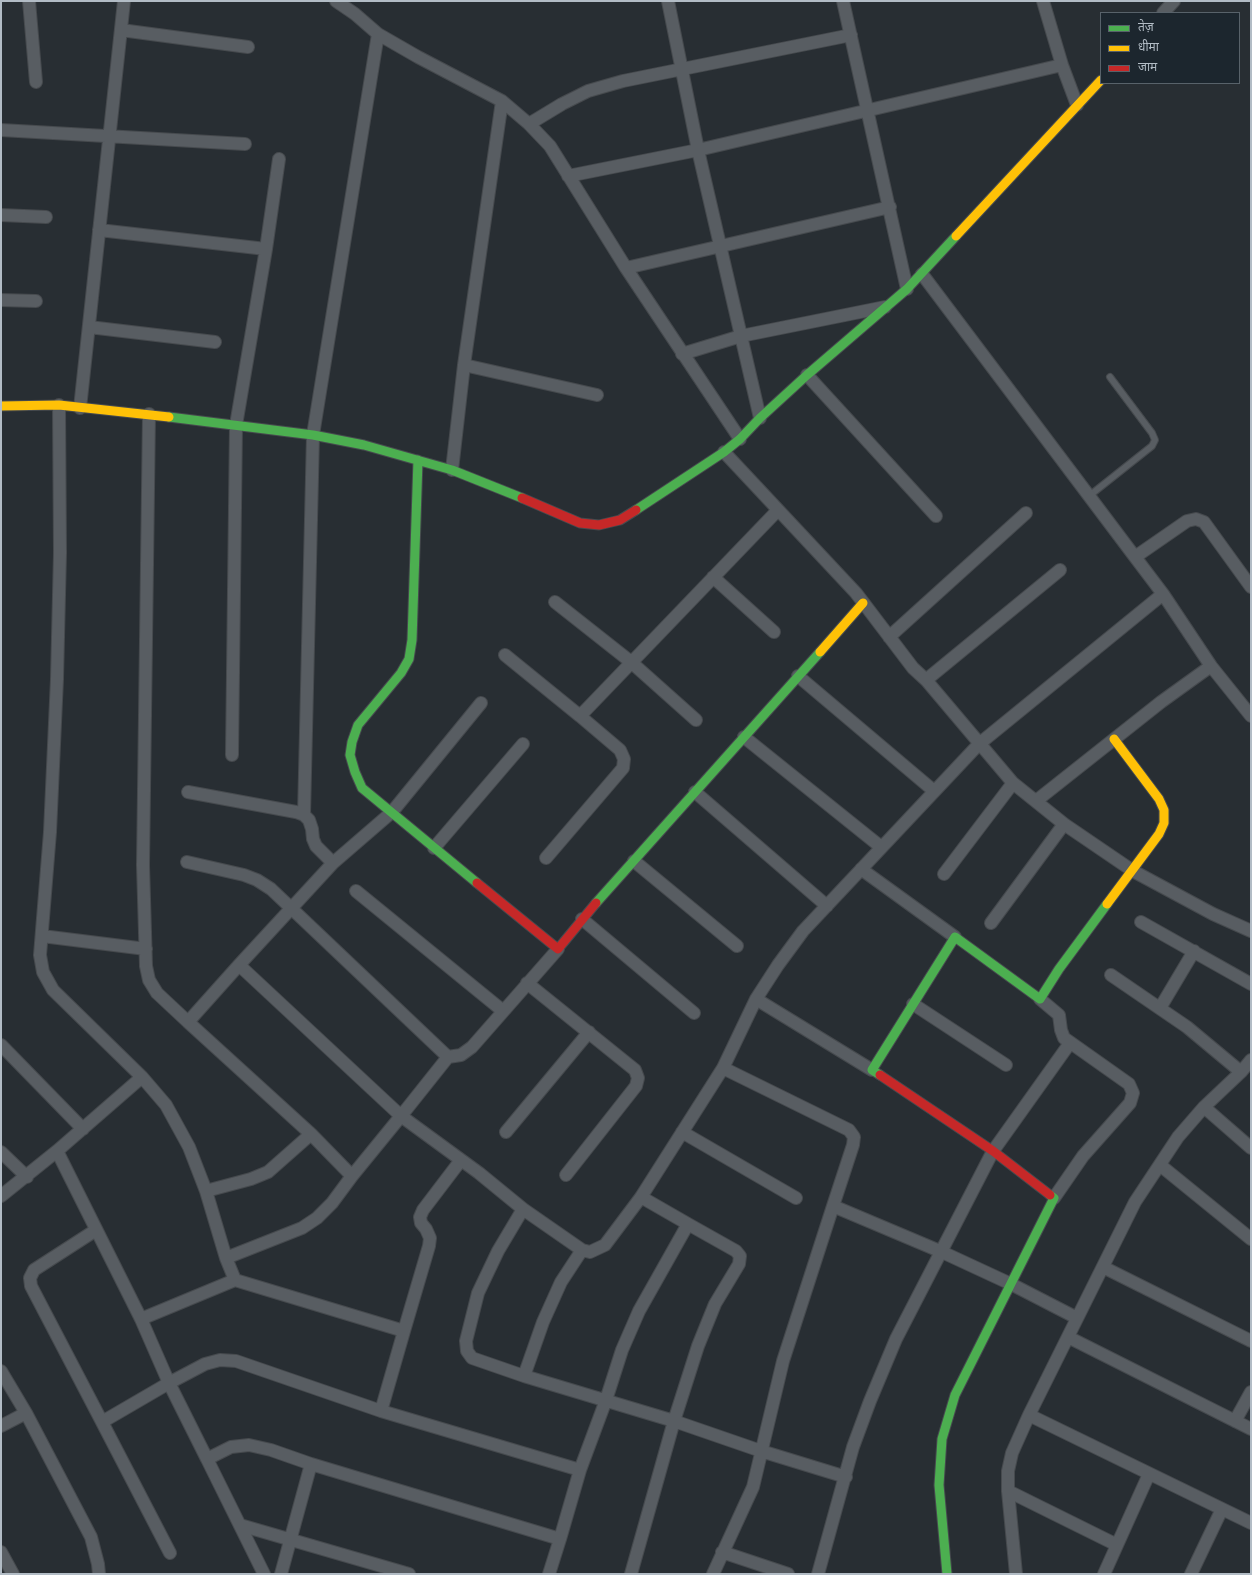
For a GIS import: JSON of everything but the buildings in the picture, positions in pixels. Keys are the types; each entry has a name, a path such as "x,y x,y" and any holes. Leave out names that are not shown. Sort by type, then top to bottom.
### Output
{"street":[{"path":"29,1 36,82"},
{"path":"80,408 124,1"},
{"path":"336,1 355,14 378,34 418,58 502,101 530,124 550,146 626,268 740,439"},
{"path":"668,1 698,150 760,418"},
{"path":"843,1 907,288"},
{"path":"1043,1 1062,65 1077,105"},
{"path":"1164,12 1174,1"},
{"path":"121,30 248,47"},
{"path":"304,815 313,435 378,34"},
{"path":"530,124 562,104 588,91 623,81 681,68 851,35"},
{"path":"568,176 698,150 1062,65"},
{"path":"1,406 59,405 150,414 313,435 364,445 452,470 580,523 599,525 620,520 724,452 740,439 760,418 807,375 907,288 922,274 1100,81"},
{"path":"452,470 464,365 502,101"},
{"path":"1,130 245,144"},
{"path":"232,755 236,426 266,248 279,159"},
{"path":"626,268 890,208"},
{"path":"1,215 46,218"},
{"path":"99,230 266,248"},
{"path":"922,274 1163,594 1211,666 1251,716"},
{"path":"1,300 36,301"},
{"path":"682,354 741,336 886,306"},
{"path":"89,326 215,342"},
{"path":"464,365 597,395"},
{"path":"807,375 936,516"},
{"path":"59,405 60,553 57,679 50,832 40,955 43,972 53,990 142,1077 166,1105 189,1147 206,1192 226,1258 235,1280"},
{"path":"150,414 143,865 146,966 149,980 157,993 311,1134 352,1176"},
{"path":"724,452 863,603 913,668 926,680 1012,783 1064,824 1133,871 1213,914 1251,931"},
{"path":"418,460 412,640 409,658 401,673 358,725 352,742 350,755 362,788 558,949"},
{"path":"580,716 778,510"},
{"path":"889,637 1026,513"},
{"path":"1135,557 1187,521 1196,519 1204,522 1251,587"},
{"path":"926,680 1060,570"},
{"path":"713,577 774,632"},
{"path":"239,965 401,1116 461,1160 523,1209 582,1250 590,1252 605,1245 641,1197 723,1068 756,999 803,931 978,744 1163,594"},
{"path":"556,602 631,662 696,720"},
{"path":"226,1258 307,1224 317,1218 332,1203 352,1176 448,1058 461,1055 472,1047 558,949 582,919 863,603"},
{"path":"505,655 620,750 624,759 623,768 546,858"},
{"path":"1036,801 1161,702 1211,666"},
{"path":"798,676 934,791"},
{"path":"188,1022 334,863 392,812 481,703"},
{"path":"744,737 881,847"},
{"path":"1040,999 1059,970 1133,871 1159,834 1164,823 1164,810 1159,799 1114,739"},
{"path":"434,848 523,744"},
{"path":"944,874 1012,783"},
{"path":"188,792 296,812 304,815 309,820 316,846 334,863"},
{"path":"695,792 827,906"},
{"path":"991,923 1064,824"},
{"path":"634,861 737,946"},
{"path":"187,862 244,875 257,880 271,889 292,907 448,1058"},
{"path":"861,869 1040,999 1059,1015 1061,1030 1064,1038 1129,1084 1133,1092 1130,1103 1083,1156 1054,1198 955,1395 942,1439 939,1486 947,1574"},
{"path":"356,891 503,1011"},
{"path":"582,919 694,1013"},
{"path":"1141,922 1251,984"},
{"path":"42,936 146,949"},
{"path":"872,1070 955,937"},
{"path":"1160,1008 1194,951"},
{"path":"1111,975 1187,1027 1241,1072"},
{"path":"527,983 636,1070 638,1078 636,1086 566,1175"},
{"path":"756,999 872,1070 993,1151 1054,1198"},
{"path":"913,1004 1006,1065"},
{"path":"506,1132 589,1032"},
{"path":"818,1574 846,1477 853,1447 896,1338 942,1252 993,1151 1070,1043"},
{"path":"1,1045 83,1129"},
{"path":"1016,1574 1008,1492 1008,1471 1012,1452 1135,1202 1178,1137 1204,1107 1241,1072 1251,1060"},
{"path":"712,1574 753,1487 783,1361 853,1145 854,1137 849,1130 723,1068"},
{"path":"1,1196 27,1177 142,1077"},
{"path":"1204,1107 1251,1148"},
{"path":"682,1132 796,1198"},
{"path":"206,1192 251,1179 268,1172 311,1134"},
{"path":"57,1151 141,1319 169,1383 264,1574"},
{"path":"1,1152 27,1177"},
{"path":"381,1411 429,1246 430,1238 426,1229 421,1223 420,1217 423,1210 461,1160"},
{"path":"1160,1165 1251,1240"},
{"path":"631,1574 674,1421 698,1346 715,1304 739,1264 740,1256 736,1251 641,1197"},
{"path":"833,1206 942,1252 1011,1284 1077,1318"},
{"path":"523,1209 498,1251 478,1293 466,1342 467,1351 472,1358 524,1376 674,1421 761,1451 846,1477"},
{"path":"549,1574 580,1470 606,1400 622,1350 639,1311 688,1224"},
{"path":"96,1230 34,1270 30,1278 31,1286 170,1553"},
{"path":"524,1376 543,1322 561,1282 582,1250"},
{"path":"1103,1267 1251,1341"},
{"path":"141,1319 235,1280 404,1331"},
{"path":"1068,1337 1251,1429"},
{"path":"102,1422 205,1364 220,1360 236,1361 381,1411 580,1470"},
{"path":"1,1371 26,1413 91,1537 99,1574"},
{"path":"1235,1422 1251,1392"},
{"path":"1,1426 26,1413"},
{"path":"1029,1415 1251,1523"},
{"path":"207,1459 232,1448 250,1445 271,1450 312,1464 560,1539"},
{"path":"281,1574 312,1464"},
{"path":"1104,1574 1149,1474"},
{"path":"1008,1492 1117,1545"},
{"path":"1192,1574 1222,1509"},
{"path":"240,1525 409,1574"},
{"path":"1,1552 13,1574"},
{"path":"722,1552 788,1574"}],"lane":[{"path":"1089,496 1152,446 1155,440 1152,433 1110,377"}],"traffic: fast":[{"path":"636,510 724,452 740,439 760,418 807,375 907,289 956,236"},
{"path":"169,417 313,435 364,445 452,470 522,498"},
{"path":"418,460 412,640 409,659 401,673 358,725 352,742 350,755 362,788 477,883"},
{"path":"596,903 820,652"},
{"path":"880,1075 872,1070 955,937 1040,999 1059,969 1107,904"},
{"path":"947,1574 939,1485 942,1439 955,1395 1054,1198 1050,1195"}],"traffic: slow":[{"path":"956,236 1100,81"},
{"path":"1,406 59,405 169,417"},
{"path":"820,652 863,603"},
{"path":"1107,904 1159,834 1164,823 1164,810 1159,799 1114,739"}],"traffic: jam":[{"path":"522,498 580,523 599,525 620,520 636,510"},
{"path":"477,883 558,949 596,903"},
{"path":"880,1075 993,1151 1050,1195"}]}
